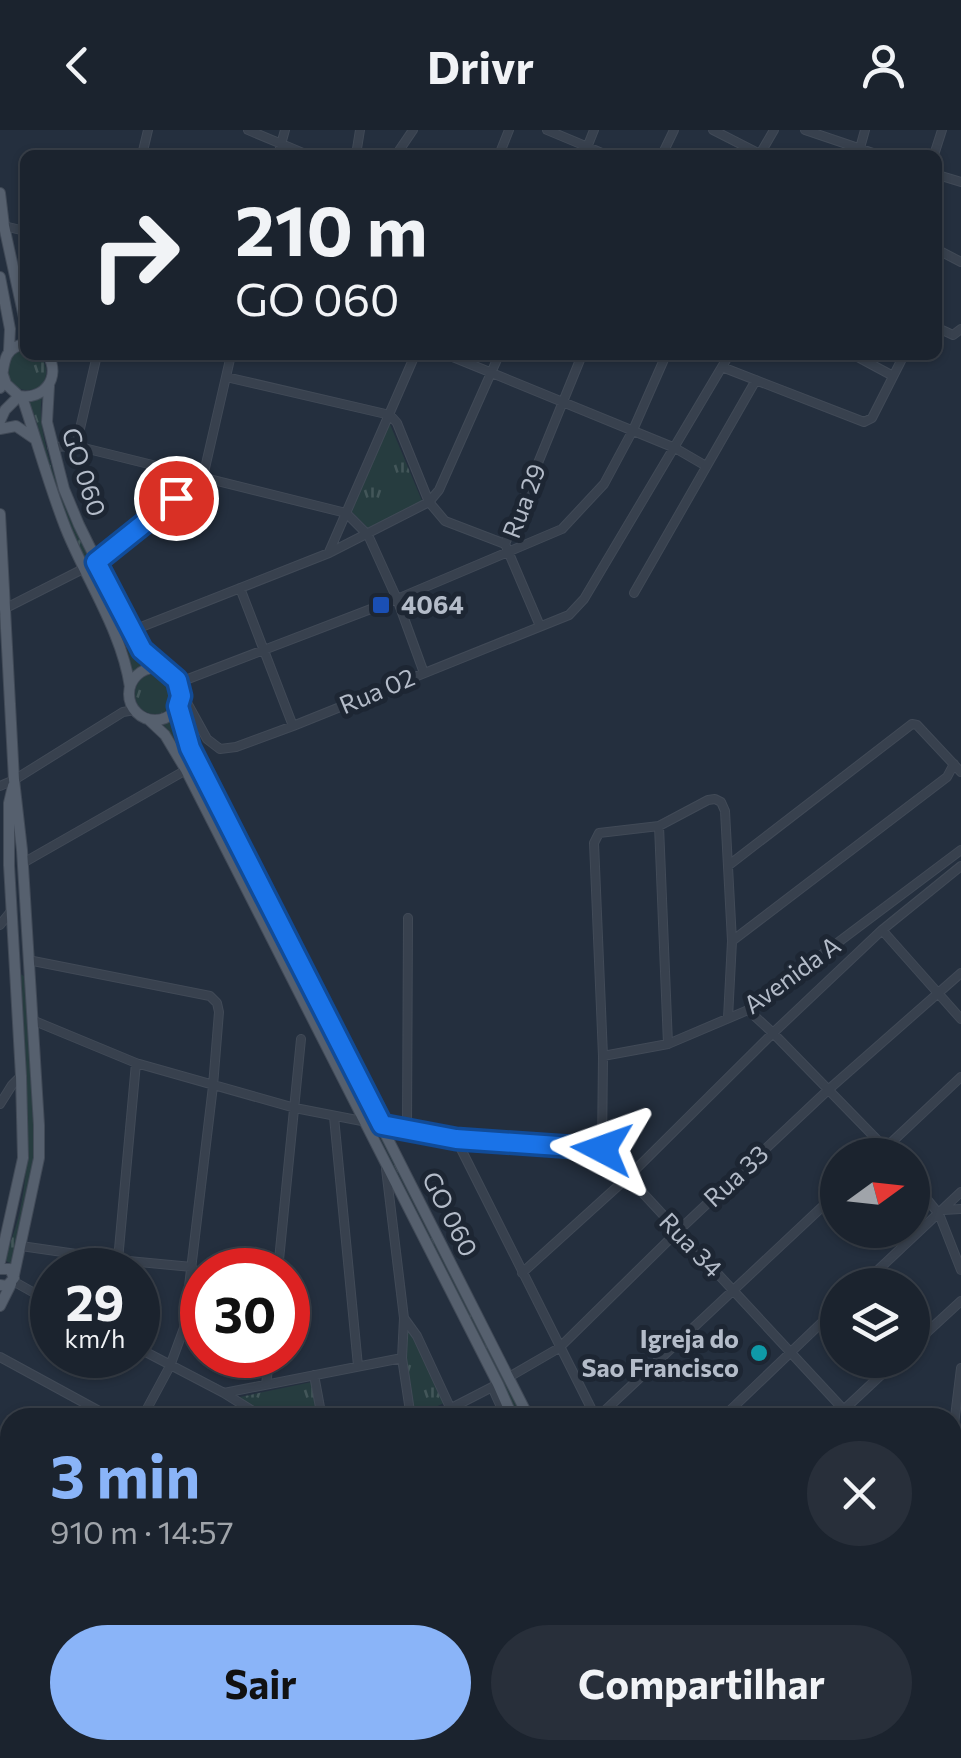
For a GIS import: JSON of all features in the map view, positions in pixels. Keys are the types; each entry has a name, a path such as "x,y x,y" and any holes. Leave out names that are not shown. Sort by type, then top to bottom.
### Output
{"main road":[{"path":"0,193 20,299"},
{"path":"0,277 10,329 9,350"},
{"path":"0,388 4,358 9,350 20,345"},
{"name":"GO 060","path":"50,360 53,376 47,422 64,490 131,631 142,650 162,669"},
{"name":"GO 060","path":"3,375 6,384 20,396 52,493 126,660 130,687"},
{"path":"0,421 20,396 34,396 49,386"},
{"path":"0,429 16,426 36,440"},
{"path":"0,514 3,610 39,1124 39,1158 20,1246 0,1306"},
{"path":"162,669 181,692 170,715 148,719 129,708 130,687 138,674 162,669"},
{"name":"GO 060","path":"181,692 190,748 524,1408"},
{"name":"GO 060","path":"148,719 166,735 186,770 367,1122 505,1408"},
{"path":"9,1281 8,1268 0,1265 23,1158 12,910 5,866 14,780"},
{"path":"9,850 22,850"},
{"path":"0,953 28,960"}],"street":[{"path":"248,130 297,150"},
{"path":"280,150 285,130"},
{"path":"547,130 584,150"},
{"path":"713,130 745,150"},
{"path":"805,130 865,150"},
{"path":"860,148 865,130"},
{"path":"4,226 20,230"},
{"path":"76,446 96,360"},
{"path":"96,562 203,477 230,360"},
{"path":"329,553 413,360"},
{"path":"459,360 675,448 706,466"},
{"path":"131,631 329,553 429,502 439,490 497,360"},
{"name":"Rua 29","path":"181,692 264,650 396,599 506,548 580,360"},
{"path":"506,548 562,529 604,484 664,360"},
{"path":"424,673 568,614 584,599 726,360"},
{"path":"863,360 893,376"},
{"path":"722,367 864,422 872,418 901,360"},
{"path":"226,377 390,415 398,423 429,502 445,521 506,548 540,626"},
{"path":"634,593 756,380"},
{"path":"52,448 76,446 346,512"},
{"name":"Rua 02","path":"181,692 207,739 220,749 294,726 424,673 368,534 346,512"},
{"path":"3,610 83,569"},
{"path":"240,588 294,726"},
{"path":"0,786 129,708"},
{"path":"728,864 912,724 961,775 947,776"},
{"path":"732,941 947,776 954,764"},
{"path":"23,862 186,770"},
{"path":"382,1125 456,1139 602,1149 603,1056 594,844 599,832 659,826 715,799 722,802 725,811 732,941 728,1018"},
{"path":"659,826 668,1044"},
{"name":"Avenida A","path":"603,1056 668,1044 748,1010 961,850"},
{"name":"Avenida A","path":"522,1273 628,1177 882,930 961,866"},
{"path":"885,908 895,920"},
{"path":"0,925 12,910"},
{"path":"407,1130 408,918"},
{"path":"882,930 961,1019"},
{"path":"28,960 210,996 217,1002 194,1248"},
{"name":"Rua 33","path":"510,1376 559,1348 828,1090 961,972"},
{"path":"748,1010 876,1138"},
{"path":"32,1020 136,1063 295,1108 367,1122"},
{"path":"280,1248 301,1040"},
{"path":"119,1248 136,1063"},
{"path":"0,1104 21,1076"},
{"path":"902,1138 961,1077"},
{"path":"334,1116 358,1366"},
{"path":"456,1139 591,1408"},
{"name":"Rua 34","path":"602,1149 842,1408"},
{"path":"385,1160 404,1318 402,1358 410,1408"},
{"path":"880,1268 961,1192"},
{"path":"930,1200 941,1212 961,1270"},
{"path":"607,1408 820,1209"},
{"path":"941,1212 961,1209"},
{"path":"20,1246 34,1248"},
{"path":"930,1329 961,1301"},
{"path":"404,1318 417,1336 451,1408"},
{"path":"732,1408 820,1323"},
{"path":"147,1408 180,1339"},
{"path":"0,1357 94,1408"},
{"path":"224,1393 402,1358"},
{"path":"160,1360 248,1408"},
{"path":"956,1408 961,1368"},
{"path":"314,1375 320,1408"},
{"path":"266,1384 267,1378"},
{"path":"846,1408 879,1378"},
{"path":"460,1408 495,1385"}],"green space":[{"path":"20,351 20,360 43,360 46,372 41,385 28,390 11,385 5,366"},
{"path":"42,397 45,443 64,501 123,628 151,667 132,679 126,644 77,544 27,401"},
{"path":"389,422 422,501 369,529 352,512 354,500"},
{"path":"155,674 169,680 175,694 169,708 155,714 141,708 135,694 141,680"},
{"path":"174,715 183,741 520,1408 515,1408 349,1077 174,738 162,723"},
{"path":"19,973 25,977 35,1157 15,1266 3,1259 16,1226 27,1155"},
{"path":"406,1327 444,1403 433,1408 413,1408 405,1354"},
{"path":"312,1382 318,1408 253,1408 235,1398"}],"place":[{"name":"4064","path":"381,605"},
{"name":"Igreja do Sao Francisco","path":"759,1353"}],"route":[{"path":"176,498 96,562 142,650 177,680 181,696 178,706 190,748 382,1125 456,1139 602,1149"}]}
